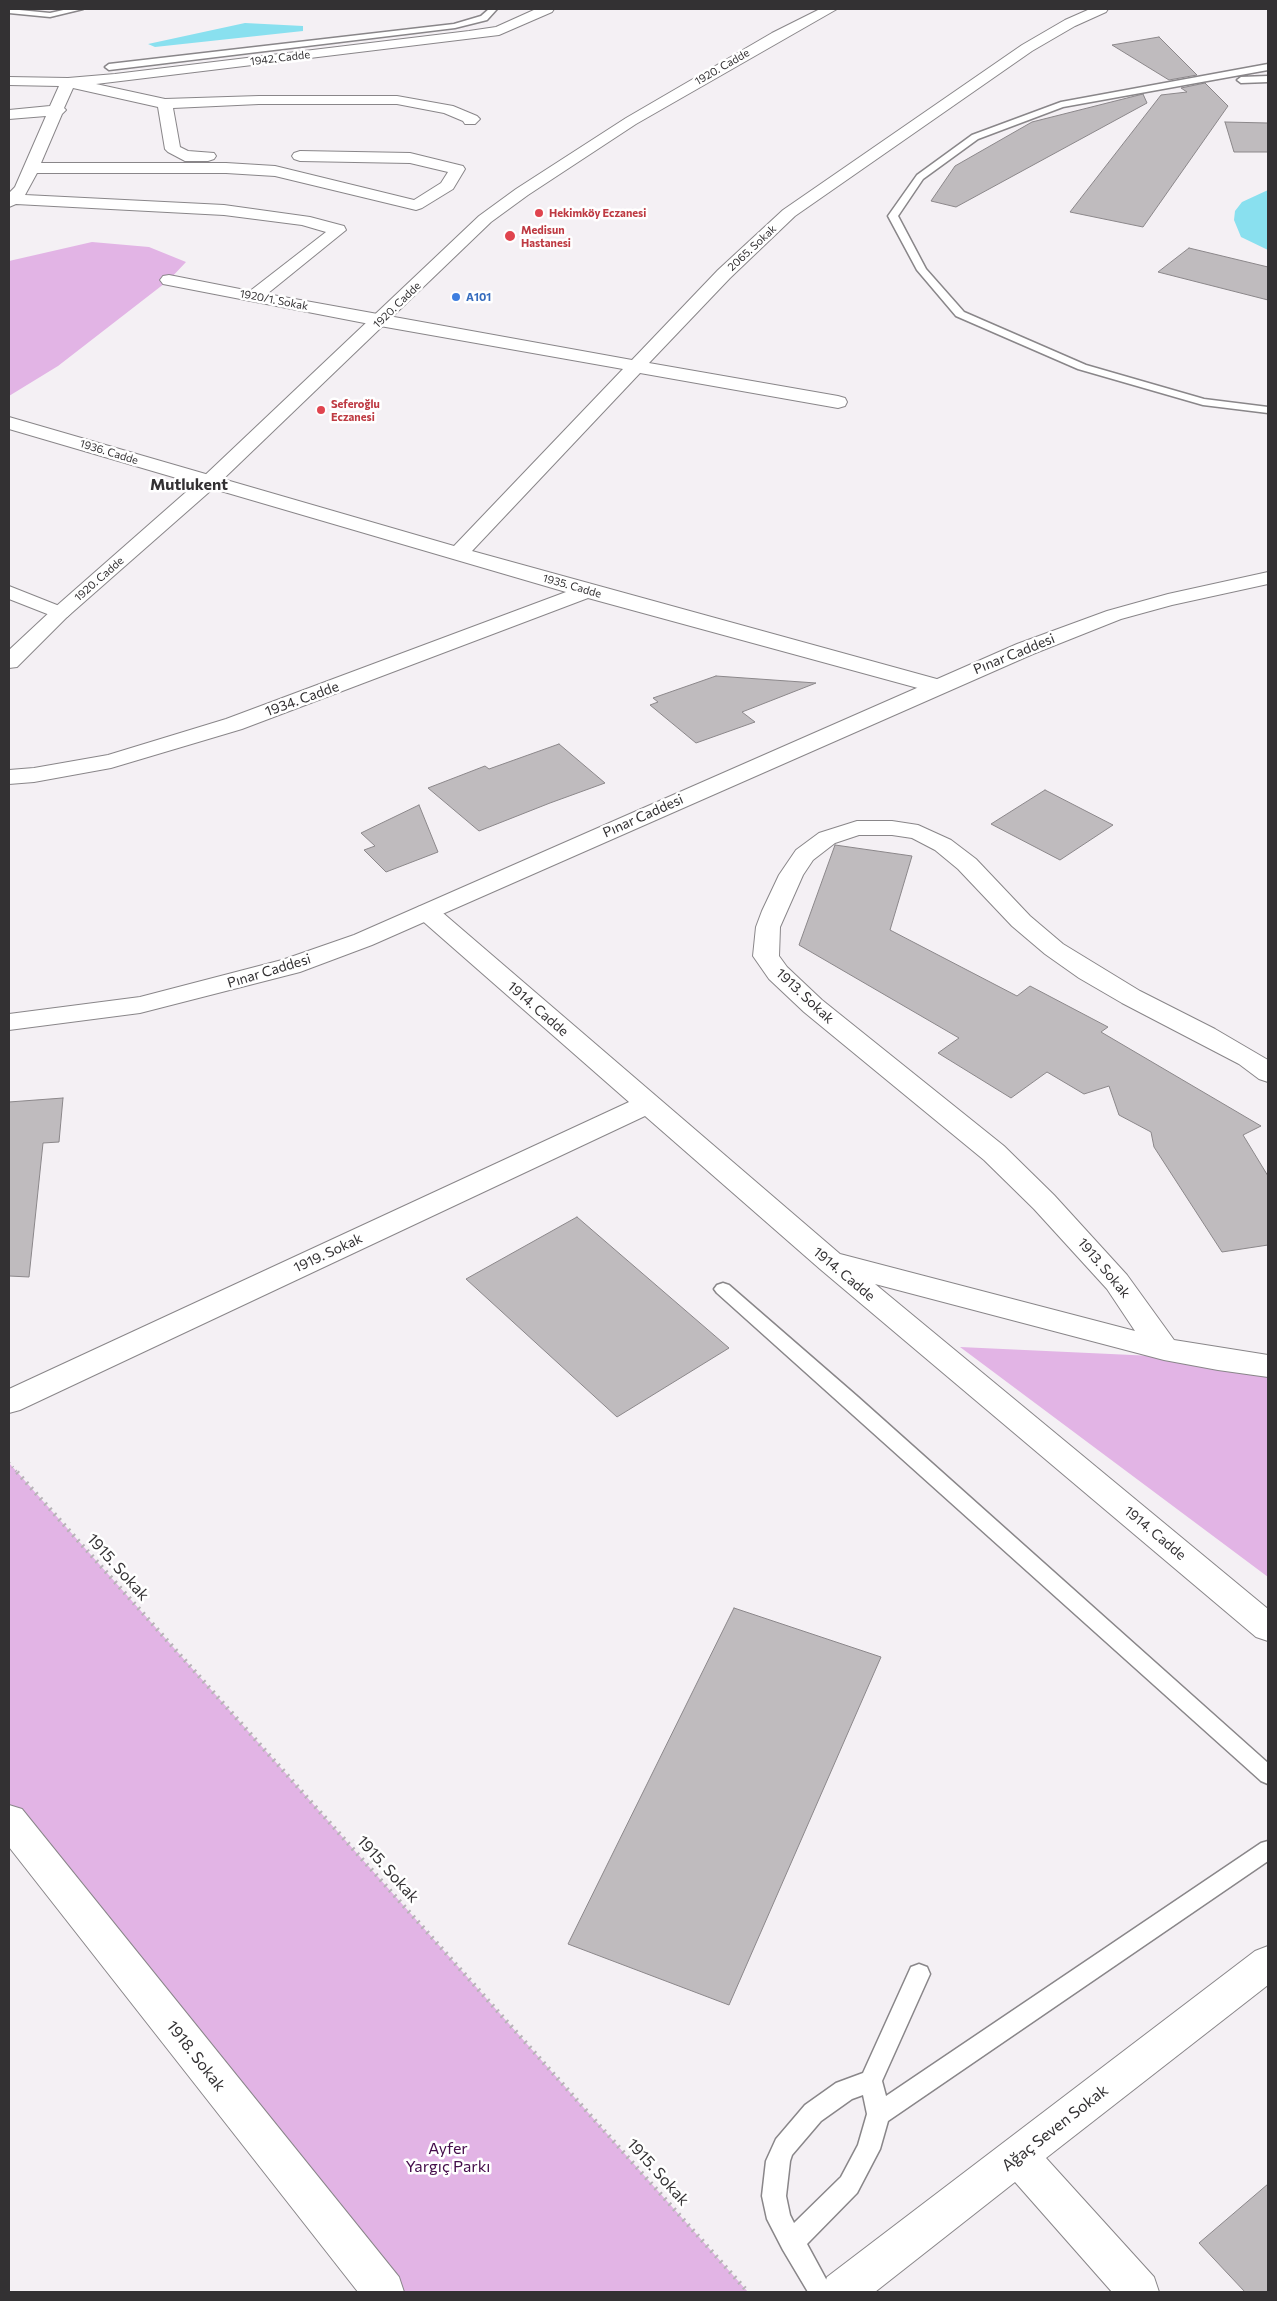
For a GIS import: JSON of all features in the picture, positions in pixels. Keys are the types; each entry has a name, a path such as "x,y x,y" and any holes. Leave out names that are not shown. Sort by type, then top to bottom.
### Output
{"street":[{"name":"1942. Cadde","path":"9,81 68,82 115,78 499,31 547,9"},
{"name":"1920. Cadde","path":"9,662 60,613 209,482 486,219 522,192 604,138 704,77 830,9"},
{"name":"2065. Sokak","path":"458,554 731,267 789,213 850,168 1027,48 1070,23 1101,9"},
{"path":"10,201 22,189 58,110 68,82 165,104 259,100 397,100 448,109 472,119 470,122"},
{"path":"30,168 226,168 276,161 300,156 410,158 457,169 447,186 416,205 276,161 185,156 173,150 165,104"},
{"path":"9,114 58,110"},
{"path":"10,201 153,205 224,210 304,220 338,230 254,296"},
{"name":"1920/1. Sokak","path":"169,280 380,321 838,402"},
{"name":"1936. Cadde","path":"9,422 209,482"},
{"name":"1935. Cadde","path":"209,482 587,591 936,686"},
{"name":"Pınar Caddesi","path":"9,1022 140,1005 216,987 291,966 363,940 936,686 1025,649 1114,615 1168,600 1268,578"},
{"name":"1934. Cadde","path":"9,777 34,775 111,761 234,724 587,591"},
{"path":"9,592 60,613"},
{"name":"1913. Sokak","path":"1164,1349 1117,1282 1044,1202 994,1153 813,1006 778,973 766,956 768,927 791,875 804,855 827,838 857,828 892,828 918,832 944,845 967,864 1021,921 1054,949 1088,972 1248,1058 1268,1073"},
{"name":"1914. Cadde","path":"427,912 830,1262 1268,1628"},
{"name":"1919. Sokak","path":"9,1402 647,1104"},
{"path":"830,1262 1164,1349 1268,1366"},
{"name":"1918. Sokak","path":"9,1820 384,2292"},
{"name":"Ağaç Seven Sokak","path":"842,2292 1268,1963"},
{"path":"1018,2156 1139,2292"}],"lane":[{"path":"9,12 50,15 79,9"},
{"path":"109,67 454,26 484,18 493,9"},
{"path":"33,25 50,15"},
{"path":"1268,67 1195,82 1061,105 975,137 920,177 893,216 922,270 960,314 1082,367 1202,402 1268,410"},
{"path":"1195,82 1268,79"},
{"path":"723,1289 852,1402 1268,1775"},
{"path":"879,2114 1268,1850"},
{"path":"791,2242 849,2185 868,2149 879,2114 871,2082 919,1974"},
{"path":"821,2292 779,2219 774,2196 778,2161 784,2147 812,2113 844,2091 871,2082"}],"path":[{"name":"1915. Sokak","path":"9,1463 748,2292"}],"green space":[{"path":"92,242 149,247 186,262 169,280 58,366 9,396 9,261"},
{"path":"960,1347 1218,1359 1268,1366 1268,1577"},
{"name":"Ayfer Yargıç Parkı","path":"9,1463 748,2292 384,2292 9,1820"}],"water":[{"path":"245,23 303,26 303,31 155,47 148,44"},
{"path":"1268,190 1268,250 1241,237 1234,220 1235,211 1242,202"}],"building":[{"path":"1159,37 1197,75 1169,80 1112,45"},
{"path":"1205,83 1228,106 1143,227 1070,212 1161,95 1187,92 1181,88"},
{"path":"1143,94 1147,103 956,207 931,201 955,166 1032,122"},
{"path":"1225,122 1268,123 1268,152 1234,152"},
{"path":"1189,248 1268,267 1268,300 1158,272"},
{"path":"716,676 816,683 742,712 755,722 696,743 650,705 658,702 653,698"},
{"path":"559,744 605,783 479,831 428,788 485,766 489,769"},
{"path":"1045,790 1113,825 1060,860 991,824"},
{"path":"419,805 438,852 386,872 364,850 375,846 361,833"},
{"path":"835,845 912,856 890,930 1017,996 1030,986 1108,1027 1101,1032 1261,1126 1243,1135 1268,1176 1268,1245 1222,1252 1154,1147 1151,1132 1119,1115 1109,1086 1084,1094 1047,1072 1011,1098 938,1053 959,1038 799,945"},
{"path":"63,1098 59,1142 43,1143 29,1277 9,1276 9,1102"},
{"path":"577,1217 729,1348 617,1417 466,1279"},
{"path":"734,1608 881,1657 729,2005 568,1944"},
{"path":"1268,2184 1268,2292 1245,2292 1199,2243"}],"place":[{"name":"Hekimköy Eczanesi","path":"539,213"},
{"name":"Medisun Hastanesi","path":"510,236"},
{"name":"A101","path":"456,297"},
{"name":"Seferoğlu Eczanesi","path":"321,410"}],"district":[{"name":"Mutlukent","path":"189,485"}]}
